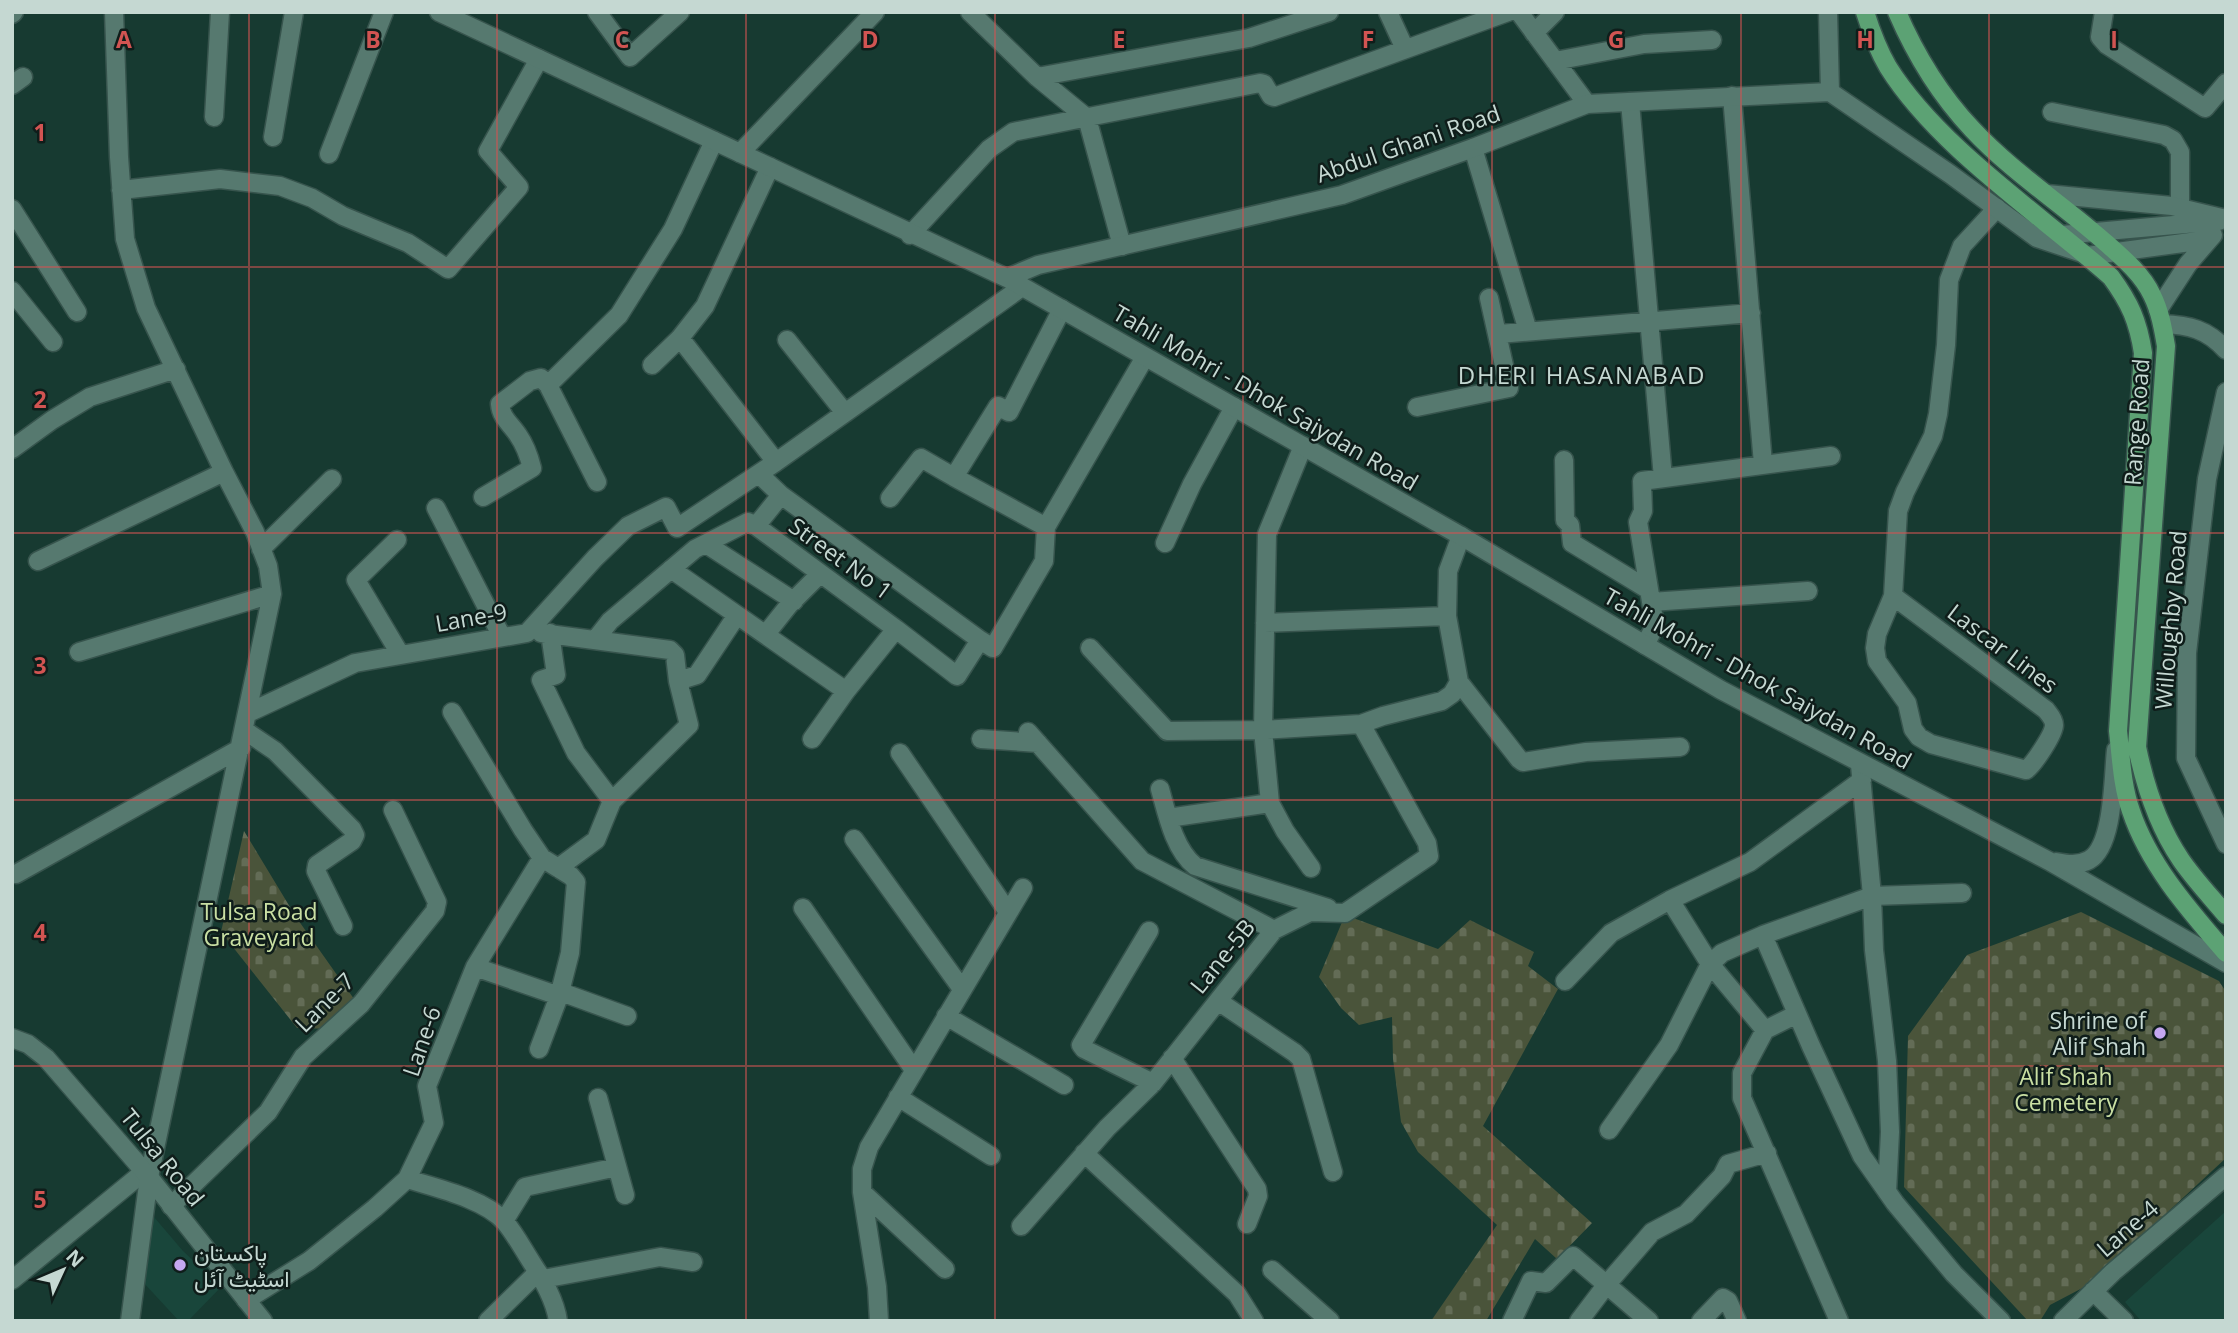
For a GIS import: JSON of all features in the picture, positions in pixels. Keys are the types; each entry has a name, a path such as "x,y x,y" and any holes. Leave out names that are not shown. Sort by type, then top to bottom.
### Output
{"main road":[{"path":"1865,12 1887,65 1907,94 1966,154 2111,278 2128,301 2139,328 2143,353 2118,731 2122,769 2130,809 2154,861 2226,953"},
{"name":"Range Road","path":"1897,12 1927,73 1949,103 1973,130 2133,268 2151,293 2160,317 2166,346 2137,747 2143,776 2165,832 2181,859 2226,915"}],"street":[{"path":"114,12 125,239 146,308 224,472 256,532 268,566 272,594 147,1174 130,1321"},
{"path":"214,117 220,12"},
{"path":"274,137 294,12"},
{"path":"329,154 384,12"},
{"name":"Tahli Mohri - Dhok Saiydan Road","path":"439,12 1014,283 1461,536 1861,772 2049,861 2226,963"},
{"path":"597,12 629,57 680,12"},
{"path":"740,153 875,12"},
{"path":"1038,77 1249,37 1329,12"},
{"path":"1388,12 1405,50"},
{"path":"910,235 989,149 1013,132 1260,83 1264,84 1268,93 1274,97 1508,12"},
{"path":"1519,12 1587,104"},
{"path":"1534,33 1555,12"},
{"path":"1828,12 1830,92 2037,238 2085,255 2117,253 2199,241 2222,225"},
{"path":"2104,12 2100,37 2108,45 2205,108 2226,83"},
{"path":"980,15 1038,77 1087,118 1122,246"},
{"path":"1555,61 1644,44 1712,40"},
{"path":"121,190 220,179 280,186 312,198 342,216 408,243 448,269 519,187 488,151 539,59"},
{"name":"Abdul Ghani Road","path":"666,507 677,528 845,413 1038,265 1342,195 1587,104 1830,92"},
{"path":"1732,96 1763,464"},
{"path":"1630,102 1663,478"},
{"path":"2052,112 2164,135 2174,140 2180,152 2180,207"},
{"path":"548,385 620,314 673,229 714,141"},
{"path":"1473,148 1528,331"},
{"path":"652,365 680,338 705,306 770,167"},
{"path":"2047,194 2180,207 2222,225"},
{"name":"Lascar Lines","path":"1893,596 2046,710 2054,721 2054,729 2032,766 2026,770 1931,744 1919,737 1913,729 1907,703 1877,661 1875,648 1877,634 1893,596 1898,511 1933,436 1938,414 1946,345 1947,299 1952,271 1962,246 1997,208"},
{"path":"12,209 77,312"},
{"path":"2062,235 2222,225"},
{"path":"2222,225 2188,264 2160,317 2208,333 2226,350"},
{"path":"1418,407 1510,388 1489,298"},
{"path":"16,303 53,342"},
{"path":"954,477 998,406 1009,412 1062,310"},
{"path":"1499,334 1751,313"},
{"path":"680,338 776,462"},
{"path":"787,340 845,413"},
{"path":"759,474 781,495 993,648 1044,561 1046,527 1145,356"},
{"path":"12,449 90,397 176,369"},
{"path":"483,497 532,468 519,435 502,415 500,404 530,381 541,377 548,385 597,482"},
{"name":"Willoughby Road","path":"2226,392 2207,479 2187,653 2186,758 2226,844"},
{"path":"1165,543 1192,484 1234,407"},
{"path":"1303,446 1267,534 1264,730 1270,803 1311,868"},
{"path":"1645,645 1655,625 1638,522 1643,511 1640,484 1647,479 1831,456"},
{"path":"890,498 921,458 1046,527"},
{"path":"1564,460 1565,520 1570,526 1572,543 1650,596 1808,591"},
{"path":"38,561 224,472"},
{"path":"261,548 332,479"},
{"path":"595,640 610,621 695,549 748,522 756,526 781,495"},
{"name":"Lane-9","path":"246,722 355,663 527,633 628,526 666,507"},
{"path":"436,508 502,637"},
{"name":"Street No 1","path":"756,526 957,676 980,640"},
{"path":"1461,536 1448,571 1447,616 1459,682 1518,759 1523,762 1586,752 1680,747"},
{"path":"397,540 356,580 400,654"},
{"path":"706,544 794,601"},
{"path":"671,569 846,691"},
{"path":"766,634 820,574"},
{"path":"79,652 272,594"},
{"path":"678,681 697,675 737,615"},
{"path":"1265,623 1447,616"},
{"path":"812,739 846,691 896,629"},
{"path":"527,633 550,633 670,650 675,655 678,681 689,724 612,801 596,840 558,868"},
{"path":"550,633 556,675 541,680 576,753 612,801"},
{"path":"1090,648 1167,731 1264,730 1361,724 1442,701 1452,694 1459,682"},
{"path":"452,712 542,858 576,882 570,953 560,994 539,1049"},
{"path":"246,722 355,835 352,841 317,865 316,871 343,926"},
{"path":"1160,789 1168,818 1183,852 1195,866 1345,913 1429,856 1427,843 1361,724"},
{"path":"2049,861 2075,865 2090,860 2102,847 2108,826 2118,731"},
{"path":"981,739 1033,738 1142,861 1274,930"},
{"path":"16,874 240,748"},
{"path":"900,753 1008,912"},
{"path":"1861,772 1874,950 1887,1061 1890,1132 1886,1192"},
{"path":"1565,981 1611,933 1670,900 1750,862 1861,772"},
{"path":"1168,818 1270,803"},
{"name":"Lane-7","path":"171,1206 268,1112 303,1057 361,1004 435,911 437,902 393,810"},
{"path":"854,839 962,989"},
{"name":"Lane-6","path":"246,1300 309,1261 407,1179 434,1123 428,1086 475,967 542,858"},
{"path":"879,1321 877,1287 862,1192 862,1169 869,1147 1023,888"},
{"path":"1609,1130 1669,1045 1710,964 1722,953 1763,935 1872,896 1962,893"},
{"path":"1670,900 1710,964 1765,1030"},
{"path":"803,908 914,1070"},
{"name":"Lane-5B","path":"1021,1226 1107,1128 1153,1083 1274,930 1310,912 1345,913"},
{"path":"1149,931 1081,1045 1084,1049 1153,1083"},
{"path":"1763,935 1862,1156 1886,1192 1954,1274 2001,1321"},
{"path":"475,967 628,1016"},
{"path":"1218,1000 1301,1059 1334,1172"},
{"path":"1797,1014 1765,1030 1742,1073 1742,1098 1839,1321"},
{"path":"946,1016 1064,1085"},
{"name":"Tulsa Road","path":"12,1038 46,1058 147,1174 263,1321"},
{"path":"1172,1058 1257,1189 1258,1196 1247,1224"},
{"path":"898,1097 991,1156"},
{"path":"598,1098 625,1195"},
{"path":"1084,1153 1237,1294 1254,1321"},
{"path":"1578,1321 1652,1232 1686,1214 1722,1176 1728,1164 1767,1153"},
{"path":"504,1221 525,1187 617,1167"},
{"path":"12,1280 147,1174"},
{"name":"Lane-4","path":"2063,1321 2093,1291 2226,1176"},
{"path":"407,1179 463,1198 504,1221 540,1275 557,1312 558,1321"},
{"path":"862,1192 945,1269"},
{"path":"1512,1321 1531,1281 1546,1283 1573,1256 1649,1321"},
{"path":"488,1321 540,1275 660,1257 693,1262"},
{"path":"1272,1270 1331,1321"},
{"path":"2093,1291 2124,1321"},
{"path":"1701,1321 1718,1300 1723,1298 1728,1301 1737,1321"}],"shaded area":[{"path":"2226,1211 2226,1321 2141,1321 2125,1302"},
{"name":"پاکستان اسٹیٹ آئل","path":"154,1217 183,1251 221,1287 188,1321 179,1321 142,1281"}],"green space":[{"name":"Tulsa Road Graveyard","path":"244,831 296,917 359,1006 334,1029 297,1028 221,932"},
{"name":"Alif Shah Cemetery","path":"2081,912 2219,981 2226,992 2226,1158 2090,1284 2050,1305 2040,1321 2028,1321 1904,1187 1908,1036 1967,955"},
{"path":"1345,915 1438,949 1470,920 1534,952 1528,966 1558,989 1483,1126 1592,1223 1557,1259 1535,1239 1486,1321 1431,1321 1497,1225 1418,1152 1401,1122 1393,1059 1392,1017 1359,1025 1341,1008 1319,977"}],"place":[{"name":"Shrine of Alif Shah","path":"2160,1033"},
{"name":"پاکستان اسٹیٹ آئل","path":"180,1265"}],"district":[{"name":"DHERI HASANABAD","path":"1582,374"}]}
